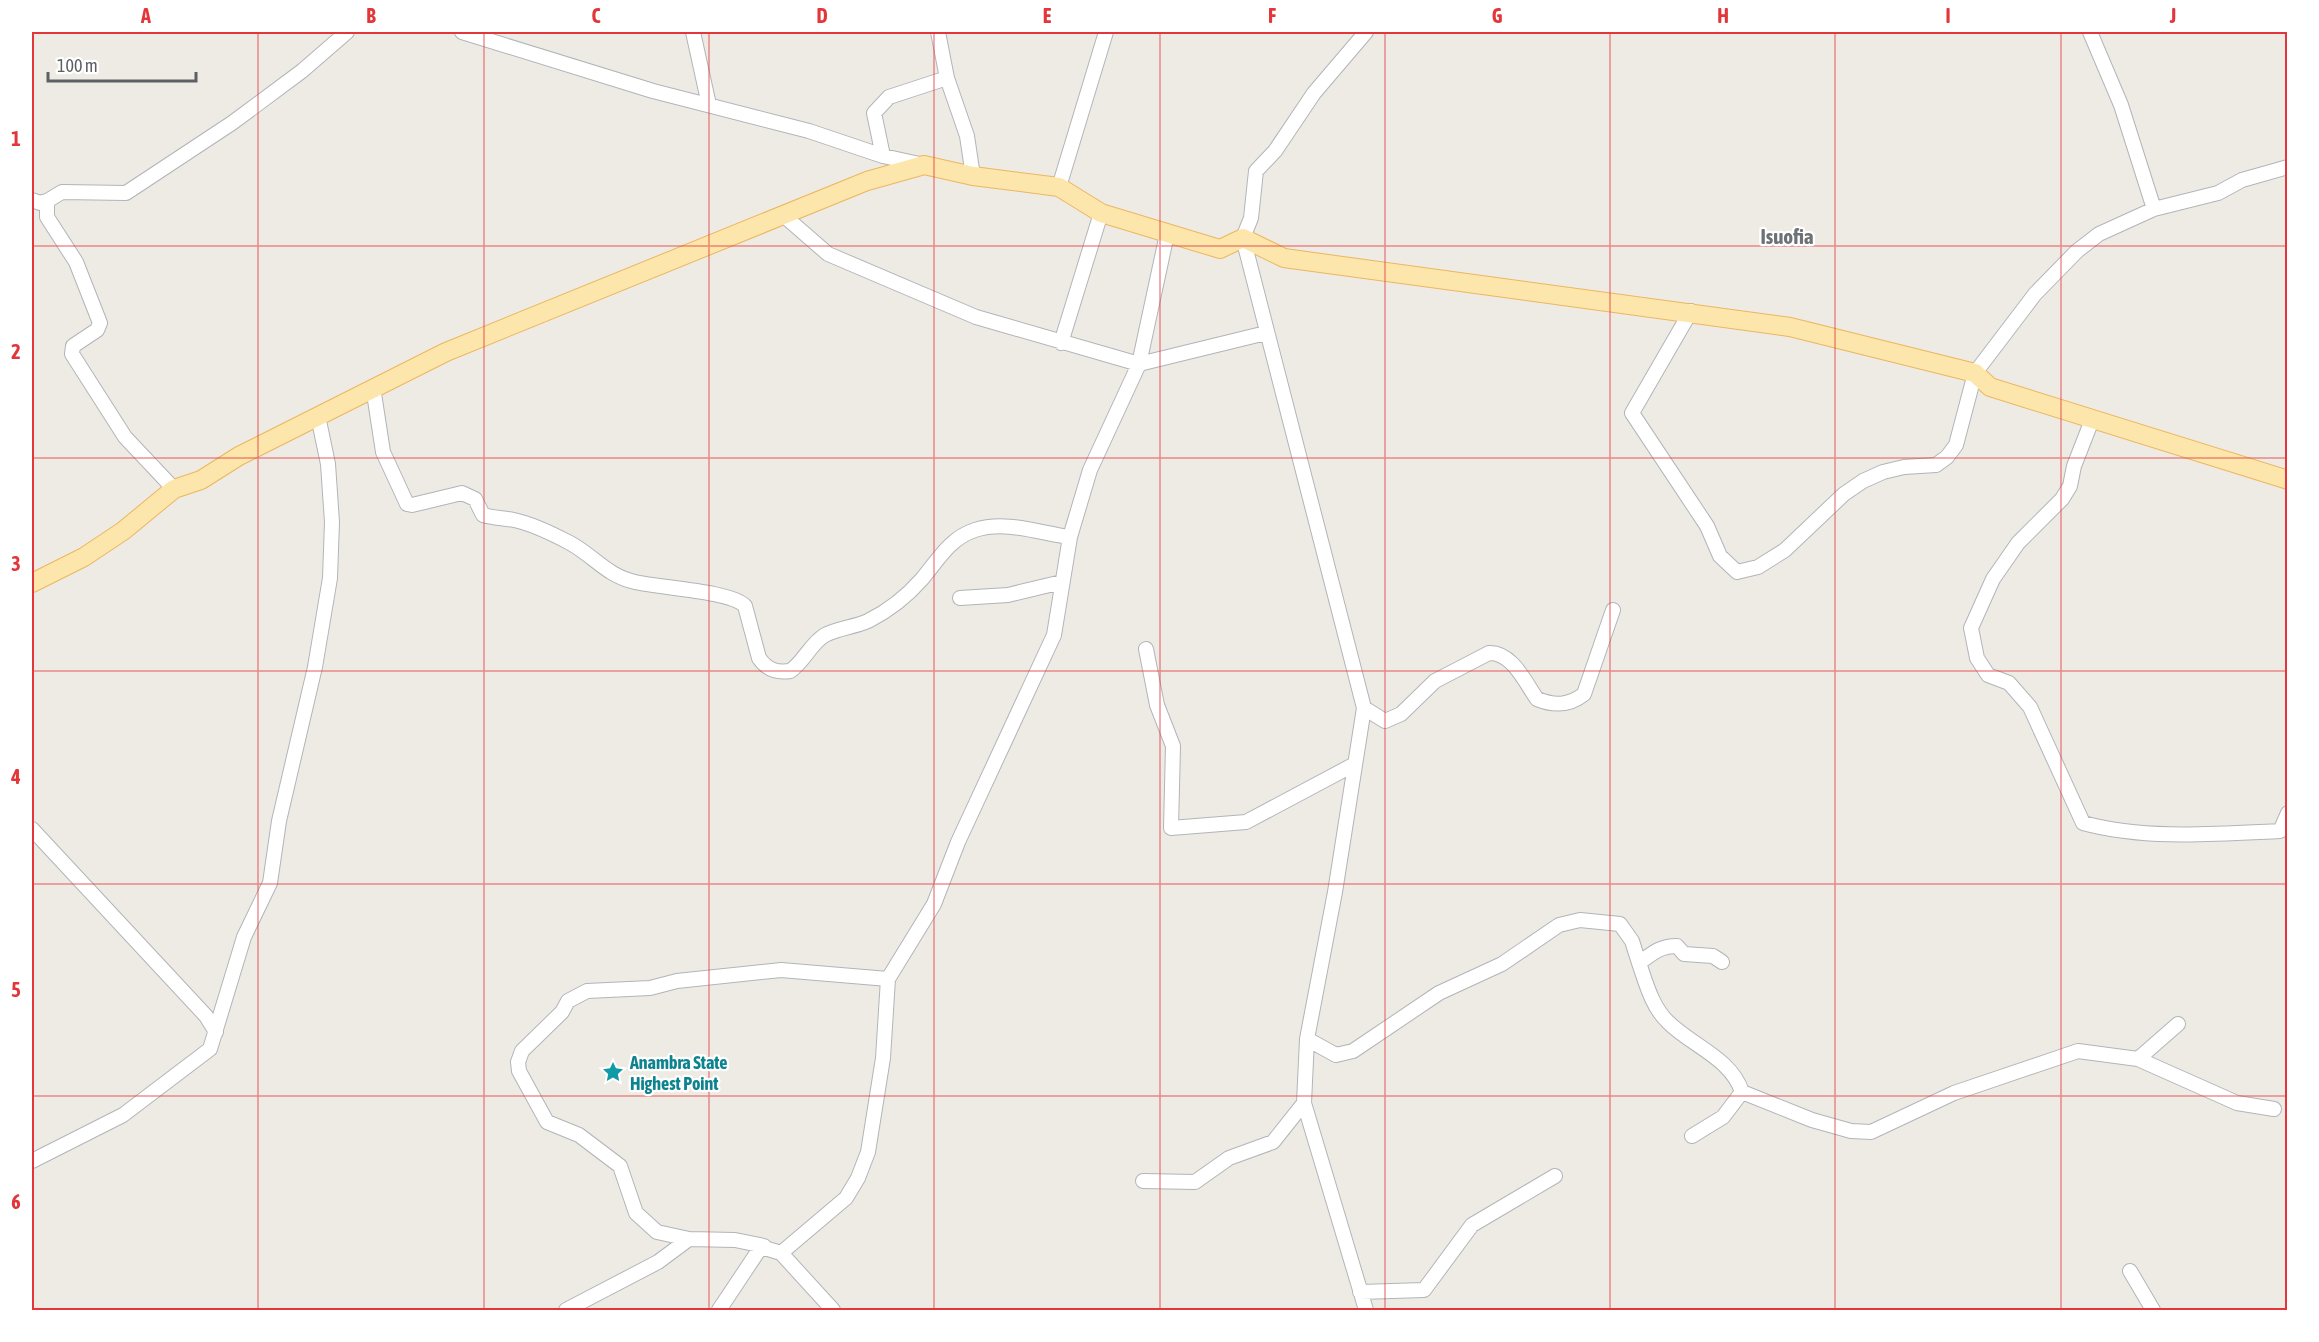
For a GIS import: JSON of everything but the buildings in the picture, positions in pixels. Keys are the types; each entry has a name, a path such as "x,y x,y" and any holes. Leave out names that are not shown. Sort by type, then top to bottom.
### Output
{"main road":[{"path":"32,583 84,557 123,531 174,489 201,480 239,456 373,387 467,343 782,214 867,181 924,165 973,176 1059,187 1101,213 1220,249 1243,238 1284,258 1691,311 1836,336 1976,373 1990,387 2288,480"}],"street":[{"path":"32,201 40,203 47,201 63,192 126,193 232,123 302,71 347,32"},
{"path":"462,32 652,91 808,131 883,156 924,165"},
{"path":"693,32 709,105"},
{"path":"938,32 947,78 967,136 973,176"},
{"path":"1059,187 1106,32"},
{"path":"1366,32 1314,93 1275,151 1256,171 1251,218 1243,238 1266,333 1319,524 1364,708 1353,765 1335,892 1307,1039 1304,1103 1366,1311"},
{"path":"2090,32 2121,105 2154,209"},
{"path":"883,156 874,113 889,97 947,78"},
{"path":"1691,311 1632,413 1707,526 1720,556 1737,572 1758,567 1785,549 1844,494 1863,481 1904,467 1936,465 1947,457 1956,445 1976,373 2035,294 2077,251 2098,234 2154,209 2218,193 2242,180 2288,168"},
{"path":"47,201 47,217 76,262 100,323 97,330 74,345 72,354 125,436 174,489"},
{"path":"1061,343 1101,213"},
{"path":"782,214 828,254 976,317 1139,364 1266,333"},
{"path":"781,1254 846,1198 858,1178 868,1152 883,1058 888,979 934,904 957,842 1054,635 1070,537 1090,470 1139,364 1167,234"},
{"path":"373,387 383,452 408,504 462,493 475,499 483,515 515,520 549,533 586,553 602,568 619,578 666,588 711,593 739,600 745,606 759,658 768,669 775,671 790,671 825,635 868,621 895,604 921,579 943,550 960,537 976,530 1000,526 1070,537"},
{"path":"32,1161 123,1115 210,1049 244,937 270,883 279,821 315,667 330,578 332,522 328,464 318,416"},
{"path":"2092,420 2066,493 2018,543 1993,579 1974,616 1971,628 1977,658 1988,675 2009,683 2030,707 2084,823 2113,831 2280,831 2288,813"},
{"path":"960,598 1008,595 1062,582"},
{"path":"1364,708 1385,721 1401,714 1435,681 1489,653 1509,659 1537,699 1560,704 1575,701 1584,694 1613,610"},
{"path":"1146,649 1157,705 1173,746 1171,828 1246,822 1353,765"},
{"path":"32,829 206,1016 216,1032"},
{"path":"1307,1039 1336,1054 1353,1051 1439,993 1502,964 1559,925 1581,920 1620,924 1632,941 1638,963 1656,1007 1667,1022 1737,1077 1742,1092 1812,1120 1851,1131 1871,1132 1954,1093 2078,1051 2138,1059 2237,1103 2274,1109"},
{"path":"1638,963 1658,948 1667,946 1677,946 1684,954 1713,956 1722,962"},
{"path":"719,1311 761,1247 764,1246 735,1240 688,1239 657,1232 636,1213 620,1166 579,1135 547,1122 519,1071 518,1062 522,1051 562,1012 568,1001 587,991 650,988 677,981 781,970 888,979"},
{"path":"2138,1059 2178,1024"},
{"path":"1692,1136 1723,1117 1742,1092"},
{"path":"1143,1181 1195,1182 1229,1158 1273,1142 1304,1103"},
{"path":"1360,1292 1424,1290 1472,1225 1555,1176"},
{"path":"566,1311 658,1262 688,1239"},
{"path":"761,1247 781,1254 833,1311"},
{"path":"2130,1272 2153,1311"}],"place":[{"name":"Anambra State Highest Point","path":"613,1072"}],"district":[{"name":"Isuofia","path":"1787,236"}]}
